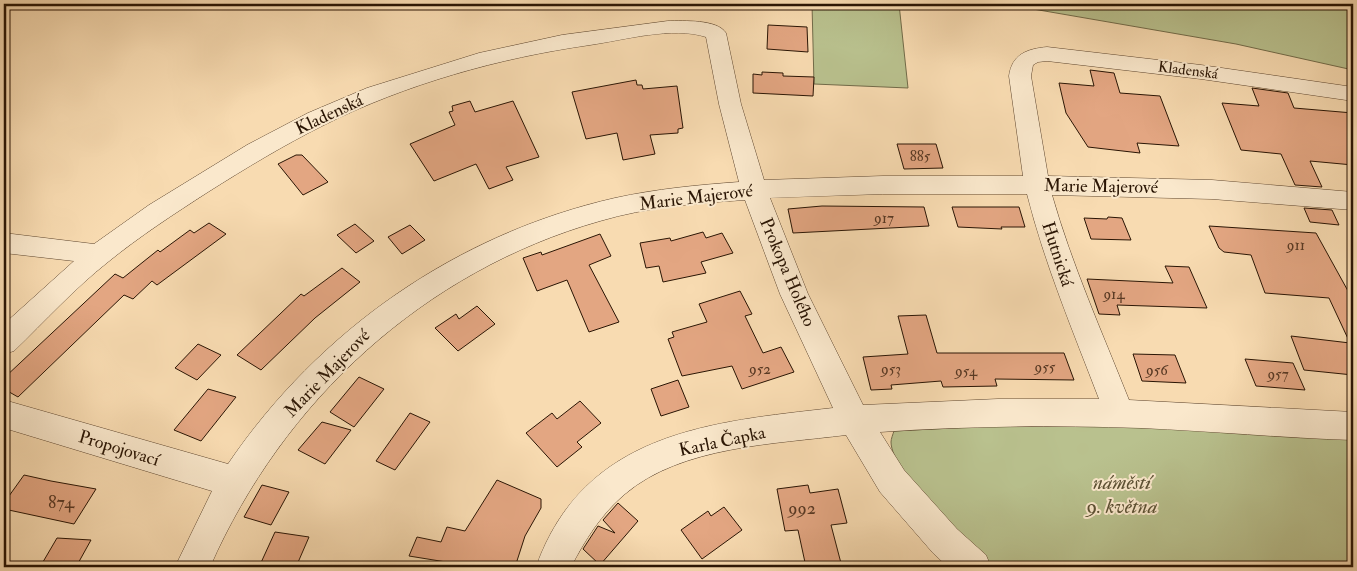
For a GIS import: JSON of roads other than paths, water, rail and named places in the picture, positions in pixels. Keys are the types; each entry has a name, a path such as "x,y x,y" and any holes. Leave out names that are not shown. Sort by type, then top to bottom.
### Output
{"street":[{"name":"Kladenská","path":"4,342 98,255 165,208 255,151 316,119 375,93 479,60 562,42 668,27 697,27 716,33"},
{"name":"Prokopa Holého","path":"716,33 730,104 754,190 794,294 853,418"},
{"name":"Kladenská","path":"1024,60 1033,55 1048,54 1165,66 1291,83 1353,94"},
{"name":"Hutnická","path":"1024,60 1020,68 1020,76 1037,185 1068,284 1119,412"},
{"name":"Marie Majerové","path":"192,567 234,482 261,444 299,398 371,327 409,298 448,274 520,238 557,224 602,210 670,198 754,190 876,185 1149,186 1222,190 1353,202"},
{"path":"4,243 72,250 98,255"},
{"path":"853,418 1119,412 1353,426"},
{"name":"Propojovací","path":"4,414 234,482"},
{"path":"853,418 892,480 945,541 974,567"},
{"name":"Karla Čapka","path":"553,567 577,522 598,496 626,473 656,458 682,447 714,439 853,418"}],"park label":[{"name":"náměstí 9. května","path":"1122,494"}]}
